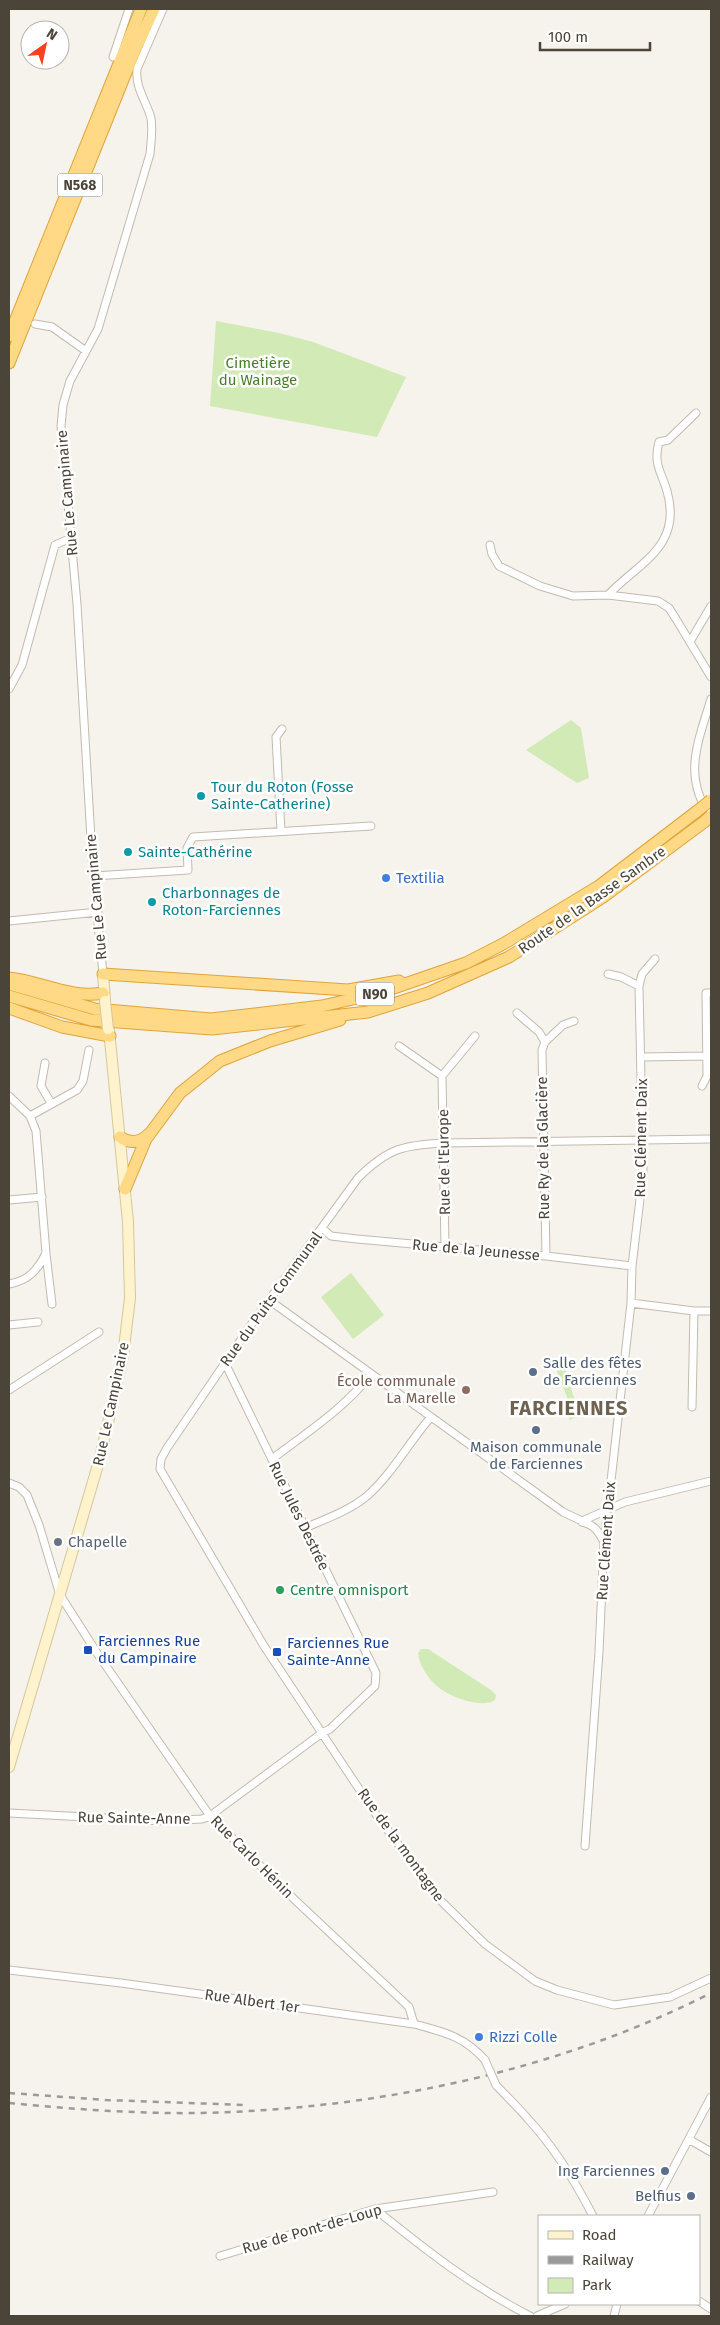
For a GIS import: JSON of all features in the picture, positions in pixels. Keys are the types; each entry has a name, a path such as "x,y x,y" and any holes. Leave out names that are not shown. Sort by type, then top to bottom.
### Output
{"highway":[{"name":"N568","path":"9,336 141,9"},
{"name":"N568","path":"9,363 132,57 154,9"},
{"name":"Route de la Basse Sambre","path":"9,984 95,1009 212,1019 322,1006 379,993 466,963 503,944 599,886 711,800"},
{"name":"Route de la Basse Sambre","path":"9,996 91,1020 212,1029 368,1012 428,993 509,957 603,897 709,818"},
{"path":"103,974 348,990 438,974"},
{"path":"9,978 22,979 58,990 104,997"},
{"path":"9,1008 62,1027 109,1032"},
{"path":"120,1137 127,1141 135,1142 144,1139 180,1093 220,1061 270,1041 368,1012"},
{"path":"125,1189 151,1132"}],"main road":[{"name":"Rue Le Campinaire","path":"9,1767 100,1458 123,1356 130,1298 125,1189 103,974"}],"street":[{"path":"113,57 129,9"},
{"name":"Rue Le Campinaire","path":"103,974 61,426 70,381 98,329 110,294 150,154 151,118 137,85 136,77 137,69 163,9"},
{"path":"35,324 52,327 86,351"},
{"path":"608,596 659,549 665,536 670,512 668,493 656,463 659,442 668,440 696,413"},
{"path":"9,689 22,665 55,545 71,538"},
{"path":"490,545 492,554 499,566 540,586 573,596 608,596 658,601 669,608 691,640 711,677"},
{"path":"691,640 711,606"},
{"path":"709,818 701,802 695,780 697,744 709,714 711,699"},
{"path":"282,729 276,737 282,831"},
{"path":"94,876 188,870 187,848 193,837 371,826"},
{"path":"9,921 98,912"},
{"name":"Rue Clément Daix","path":"586,1846 600,1643 604,1543 631,1303 632,1266 643,1174 639,986 642,974 655,959"},
{"path":"608,974 620,977 639,986"},
{"path":"702,1086 706,1076 706,993 711,993"},
{"path":"518,1013 539,1032 545,1042 563,1025 574,1021"},
{"path":"399,1046 442,1076 475,1036"},
{"name":"Rue Ry de la Glacière","path":"545,1042 542,1050 546,1256"},
{"path":"30,1116 77,1090 83,1081 89,1050"},
{"name":"Rue Clément Daix","path":"641,1057 706,1056"},
{"path":"45,1063 41,1086 51,1103"},
{"name":"Rue de l'Europe","path":"442,1076 445,1247"},
{"path":"9,1096 30,1116 36,1131 52,1304"},
{"name":"Rue du Puits Communal","path":"322,1733 264,1646 160,1469 161,1459 167,1448 225,1363 358,1178 380,1158 411,1145 444,1143 711,1139"},
{"path":"9,1200 42,1197"},
{"name":"Rue de la Jeunesse","path":"322,1228 331,1236 632,1266"},
{"path":"9,1284 30,1277 40,1266 46,1253"},
{"path":"270,1300 563,1512 582,1522 592,1524 597,1528 604,1543"},
{"path":"631,1303 694,1311 711,1311"},
{"path":"692,1407 694,1311"},
{"path":"9,1326 38,1322"},
{"path":"9,1390 99,1332"},
{"name":"Rue Jules Destrée","path":"225,1363 376,1673 377,1680 375,1686 344,1717 322,1733"},
{"path":"272,1459 362,1386 371,1374"},
{"path":"304,1528 349,1508 366,1496 378,1484 431,1417"},
{"path":"582,1522 608,1508 656,1493 711,1481"},
{"name":"Rue Carlo Hénin","path":"9,1483 18,1487 27,1495 39,1524 60,1594 97,1653 210,1816 295,1900 409,2006 414,2024"},
{"name":"Rue Sainte-Anne","path":"9,1813 164,1821 202,1819 210,1816 322,1733"},
{"name":"Rue de la montagne","path":"322,1733 375,1813 439,1899 485,1944 535,1982 557,1990 614,2005 670,1997 711,1978"},
{"name":"Rue Albert 1er","path":"9,1970 130,1984 414,2024 448,2034 464,2041 485,2060 496,2085 528,2118 551,2146 579,2188 592,2215"},
{"path":"649,2215 690,2140 711,2097"},
{"path":"690,2140 711,2152"},
{"name":"Rue de Pont-de-Loup","path":"220,2256 375,2208 493,2192"},
{"path":"375,2208 436,2258 490,2295 530,2316"},
{"path":"700,2302 711,2309"},
{"path":"537,2316 563,2305"}],"green space":[{"name":"Cimetière du Wainage","path":"216,321 279,333 313,342 406,377 377,437 210,406"},
{"path":"571,720 581,728 589,778 577,783 526,750"},
{"path":"351,1273 384,1315 353,1339 321,1297"},
{"path":"564,1364 573,1395 584,1415 569,1420 567,1397 555,1366"},
{"path":"421,1649 428,1649 491,1690 496,1695 495,1700 482,1703 466,1701 443,1691 431,1680 422,1667 418,1653"}],"railway":[{"path":"9,2103 105,2111 201,2113 332,2104 398,2094 463,2081 527,2065 590,2045 651,2021 711,1993"},
{"path":"9,2093 106,2100 246,2105"}],"place":[{"name":"Tour du Roton (Fosse Sainte-Catherine)","path":"201,796"},
{"name":"Sainte-Cathérine","path":"128,852"},
{"name":"Textilia","path":"386,878"},
{"name":"Charbonnages de Roton-Farciennes","path":"152,902"},
{"name":"Salle des fêtes de Farciennes","path":"533,1372"},
{"name":"École communale La Marelle","path":"466,1390"},
{"name":"Maison communale de Farciennes","path":"536,1430"},
{"name":"Chapelle","path":"58,1542"},
{"name":"Centre omnisport","path":"280,1590"},
{"name":"Farciennes Rue du Campinaire","path":"88,1650"},
{"name":"Farciennes Rue Sainte-Anne","path":"277,1652"},
{"name":"Rizzi Colle","path":"479,2037"},
{"name":"Ing Farciennes","path":"665,2171"},
{"name":"Belfius","path":"691,2196"}],"district":[{"name":"FARCIENNES","path":"569,1408"}]}
